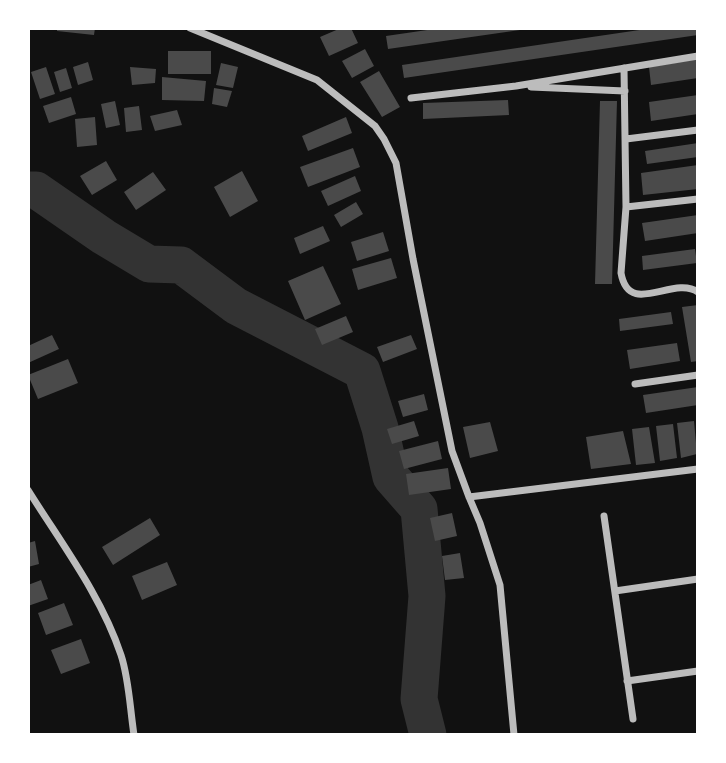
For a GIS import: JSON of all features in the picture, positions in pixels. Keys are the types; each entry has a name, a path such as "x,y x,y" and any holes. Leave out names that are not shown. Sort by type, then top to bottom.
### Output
{"street":[{"path":"190,28 317,80 364,117 384,139 396,163 452,451 500,585 514,735"},
{"path":"411,98 516,86 698,56"},
{"path":"624,68 626,207 621,273 625,288 631,293 642,294 687,287 698,292"},
{"path":"516,86 625,91"},
{"path":"626,139 698,130"},
{"path":"626,207 698,199"},
{"path":"635,384 698,375"},
{"path":"468,497 698,469"},
{"path":"28,490 101,607 112,631 122,658 134,735"},
{"path":"604,516 633,719"},
{"path":"615,591 698,579"},
{"path":"627,681 698,671"}],"building":[{"path":"57,28 95,28 94,35 57,31"},
{"path":"341,28 351,28 358,43 329,56 320,37"},
{"path":"441,28 520,30 388,49 386,36"},
{"path":"653,28 698,28 698,35 404,78 402,65"},
{"path":"365,49 374,66 352,78 342,61"},
{"path":"168,51 211,51 211,74 168,74"},
{"path":"698,59 698,78 651,85 649,67"},
{"path":"88,62 93,80 78,85 73,67"},
{"path":"221,63 238,67 233,88 216,85"},
{"path":"46,67 55,94 40,99 31,72"},
{"path":"130,67 156,69 155,83 132,85"},
{"path":"66,68 72,88 60,92 54,72"},
{"path":"379,71 400,107 382,117 360,82"},
{"path":"162,77 206,81 204,101 162,100"},
{"path":"214,88 232,91 227,107 212,104"},
{"path":"698,95 698,114 651,121 649,102"},
{"path":"71,97 76,114 49,123 43,106"},
{"path":"508,100 509,115 423,119 423,103"},
{"path":"115,101 120,125 106,128 101,104"},
{"path":"600,101 617,101 612,284 595,284"},
{"path":"139,106 142,130 126,132 124,108"},
{"path":"177,110 182,125 155,131 150,116"},
{"path":"95,117 97,145 77,147 75,119"},
{"path":"346,117 352,133 308,151 302,136"},
{"path":"698,143 698,157 647,164 645,151"},
{"path":"353,148 360,167 308,187 300,167"},
{"path":"106,161 117,180 92,195 80,176"},
{"path":"698,165 698,189 643,195 641,173"},
{"path":"242,171 258,201 230,217 214,187"},
{"path":"153,172 166,190 136,210 124,192"},
{"path":"355,176 361,191 328,206 321,191"},
{"path":"356,202 363,214 341,227 334,215"},
{"path":"698,215 698,233 645,241 642,223"},
{"path":"323,226 330,241 300,254 294,238"},
{"path":"383,232 389,251 357,261 351,242"},
{"path":"695,249 697,263 643,270 642,256"},
{"path":"391,258 397,278 358,290 352,269"},
{"path":"323,266 341,304 305,320 288,281"},
{"path":"698,305 698,361 691,362 682,307"},
{"path":"671,312 673,324 620,331 619,319"},
{"path":"346,316 353,332 322,345 315,329"},
{"path":"52,335 59,349 28,363 28,346"},
{"path":"411,335 417,349 383,362 377,347"},
{"path":"677,343 680,361 630,369 627,350"},
{"path":"68,359 78,383 38,399 28,375"},
{"path":"698,387 698,405 646,413 643,395"},
{"path":"424,394 428,410 403,417 398,401"},
{"path":"414,421 419,436 392,444 387,429"},
{"path":"694,421 697,454 681,458 677,423"},
{"path":"490,422 498,451 470,458 463,427"},
{"path":"673,424 677,458 660,461 656,426"},
{"path":"649,427 655,463 636,465 632,429"},
{"path":"623,431 631,464 591,469 586,437"},
{"path":"438,441 442,459 404,469 399,451"},
{"path":"448,468 451,489 409,495 406,474"},
{"path":"452,513 457,536 435,541 430,518"},
{"path":"150,518 160,535 113,565 102,547"},
{"path":"35,541 39,564 28,567 28,543"},
{"path":"460,553 464,578 445,580 442,556"},
{"path":"167,562 177,585 142,600 132,576"},
{"path":"41,580 48,599 28,606 28,585"},
{"path":"64,603 73,625 46,635 38,613"},
{"path":"81,639 90,663 61,674 51,650"}],"waterway":[{"path":"28,190 36,190 149,264 181,265 236,306 362,371 380,428 391,477 419,509 427,596 419,699 428,735"}]}
